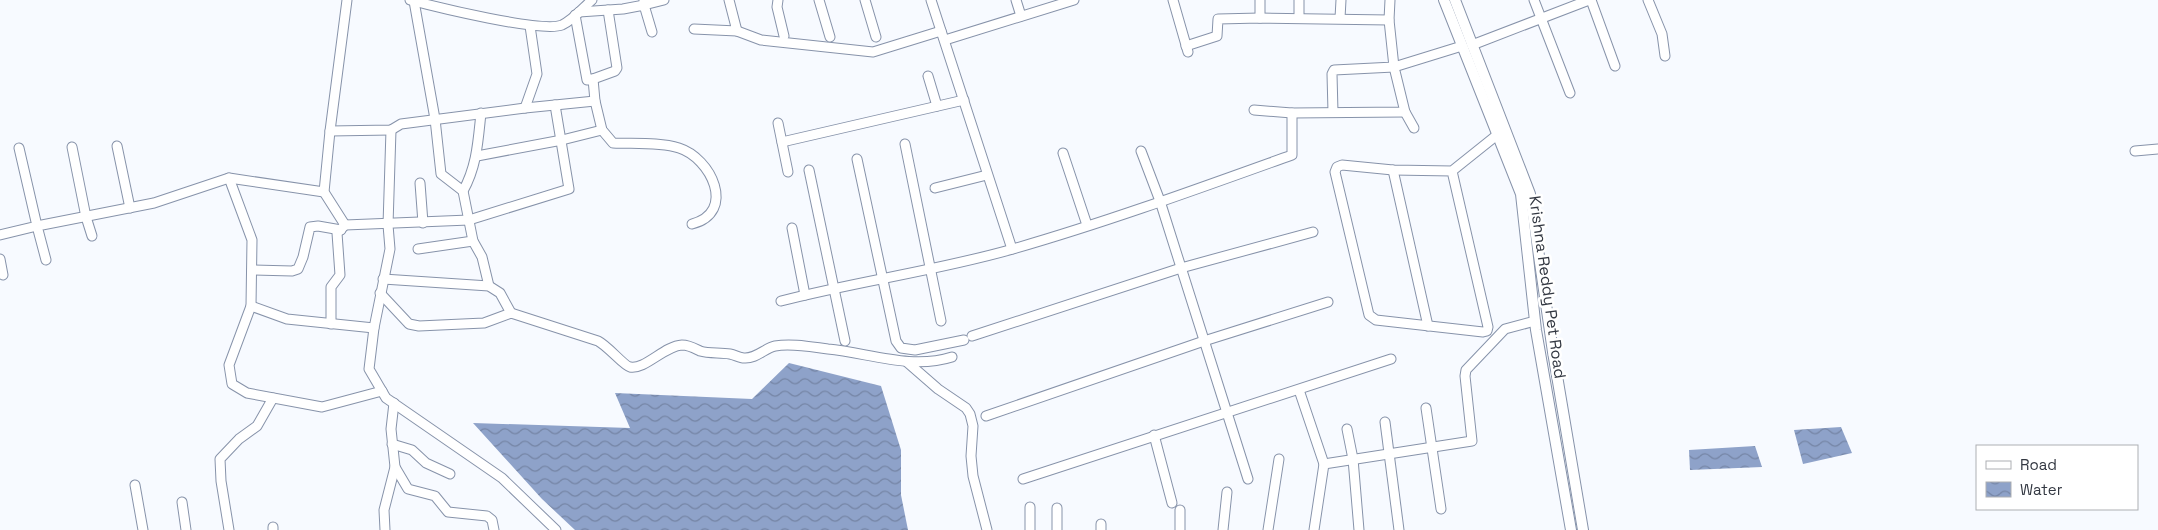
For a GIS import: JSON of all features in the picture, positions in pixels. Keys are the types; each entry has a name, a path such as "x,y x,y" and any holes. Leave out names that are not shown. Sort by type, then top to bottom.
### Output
{"main road":[{"name":"Krishna Reddy Pet Road","path":"1444,0 1467,46 1530,194 1553,352 1583,530"},
{"name":"Krishna Reddy Pet Road","path":"1455,0 1467,46 1497,135 1521,194 1535,321 1572,530"}],"street":[{"path":"343,228 324,192 347,0"},
{"path":"489,286 482,256 473,241 462,191 442,174 435,119 412,1 530,26 551,28 563,24 592,0"},
{"path":"577,14 664,0"},
{"path":"729,0 738,31"},
{"path":"778,0 777,7 784,36"},
{"path":"819,0 830,37"},
{"path":"865,0 876,38"},
{"path":"931,0 1012,249"},
{"path":"1016,0 1021,16"},
{"path":"945,40 1074,0"},
{"path":"1173,0 1187,49 1217,36 1218,19 1340,18 1389,20"},
{"path":"1260,0 1260,18"},
{"path":"1299,18 1300,0"},
{"path":"1340,18 1342,0"},
{"path":"1390,0 1389,20 1394,67 1405,112 1414,128"},
{"path":"1534,0 1570,93"},
{"path":"1333,112 1332,74 1334,70 1394,67 1467,46 1590,0 1615,66"},
{"path":"1648,0 1662,34 1665,56"},
{"path":"644,2 652,32"},
{"path":"577,14 587,80 615,71 617,68 608,10"},
{"path":"526,108 537,74 530,26"},
{"path":"694,29 738,31 762,40 873,52 941,31"},
{"path":"928,76 937,106"},
{"path":"593,79 595,101 602,130 613,143 680,148 698,160 712,176 716,195 714,208 704,221 692,224"},
{"path":"782,142 964,100"},
{"path":"330,131 391,130 401,124 435,119 595,101"},
{"path":"252,270 298,270 310,227 343,228 469,220 569,189 555,105"},
{"path":"1254,110 1292,113 1405,112"},
{"path":"462,191 470,178 477,156 481,113"},
{"path":"781,301 833,288 931,270 1012,249 1160,202 1292,155 1292,113"},
{"path":"778,123 788,172"},
{"path":"391,130 388,225 390,249 380,293 369,369 386,398 502,478 556,530"},
{"path":"477,156 562,140 602,130"},
{"path":"1452,171 1488,327 1487,331 1376,320 1369,315 1335,172 1337,167 1342,165 1393,170 1452,171 1497,135"},
{"path":"905,144 941,321"},
{"path":"117,146 130,208"},
{"path":"72,147 86,217 92,236"},
{"path":"19,148 46,260"},
{"path":"2135,151 2158,149"},
{"path":"1141,151 1160,202 1248,479"},
{"path":"1063,153 1087,225"},
{"path":"857,159 896,341 901,348 915,350 968,338 1180,268 1313,232"},
{"path":"809,170 845,341"},
{"path":"1393,170 1428,326"},
{"path":"935,188 987,175"},
{"path":"0,235 154,203 229,178 324,192"},
{"path":"229,178 252,240 251,306 229,365 232,384 247,393 322,407 382,390"},
{"path":"420,183 423,223"},
{"path":"331,324 331,287 340,275 337,233 343,228"},
{"path":"792,228 805,295"},
{"path":"418,249 473,241"},
{"path":"0,259 3,275"},
{"path":"383,279 489,286 500,293 511,313"},
{"path":"380,293 409,324 419,326 484,323 511,313 598,341 608,346 624,364 630,367 642,364 660,353 681,345 706,352 729,354 744,358 750,358 768,348 786,345 830,349 907,362 942,360 952,357"},
{"path":"986,416 1204,341 1328,302"},
{"path":"251,306 287,319 374,328"},
{"path":"1324,464 1472,441 1466,370 1505,329 1535,321"},
{"path":"1023,479 1391,359"},
{"path":"907,362 938,389 966,408 970,414 973,426 971,456 973,476 987,530"},
{"path":"1299,390 1324,464 1314,530"},
{"path":"230,530 221,481 220,459 239,439 256,426 273,398"},
{"path":"394,403 391,416 392,444 395,467 404,485 412,491 435,496 448,512 487,516 492,520 494,530"},
{"path":"1426,408 1440,509"},
{"path":"1385,422 1399,530"},
{"path":"1348,429 1353,459 1359,530"},
{"path":"1154,435 1172,503"},
{"path":"392,444 412,450 426,463 450,474"},
{"path":"1268,530 1279,459"},
{"path":"385,530 384,510 395,467"},
{"path":"135,484 143,530"},
{"path":"1223,530 1227,492"},
{"path":"182,502 186,530"},
{"path":"1030,507 1030,530"},
{"path":"1057,508 1057,530"},
{"path":"1180,510 1180,530"}],"water":[{"path":"789,363 881,386 901,450 901,495 908,530 575,530 542,499 473,423 630,428 615,393 752,399"},
{"path":"1841,427 1852,453 1803,464 1794,430"},
{"path":"1755,446 1762,467 1690,470 1689,450"}]}
